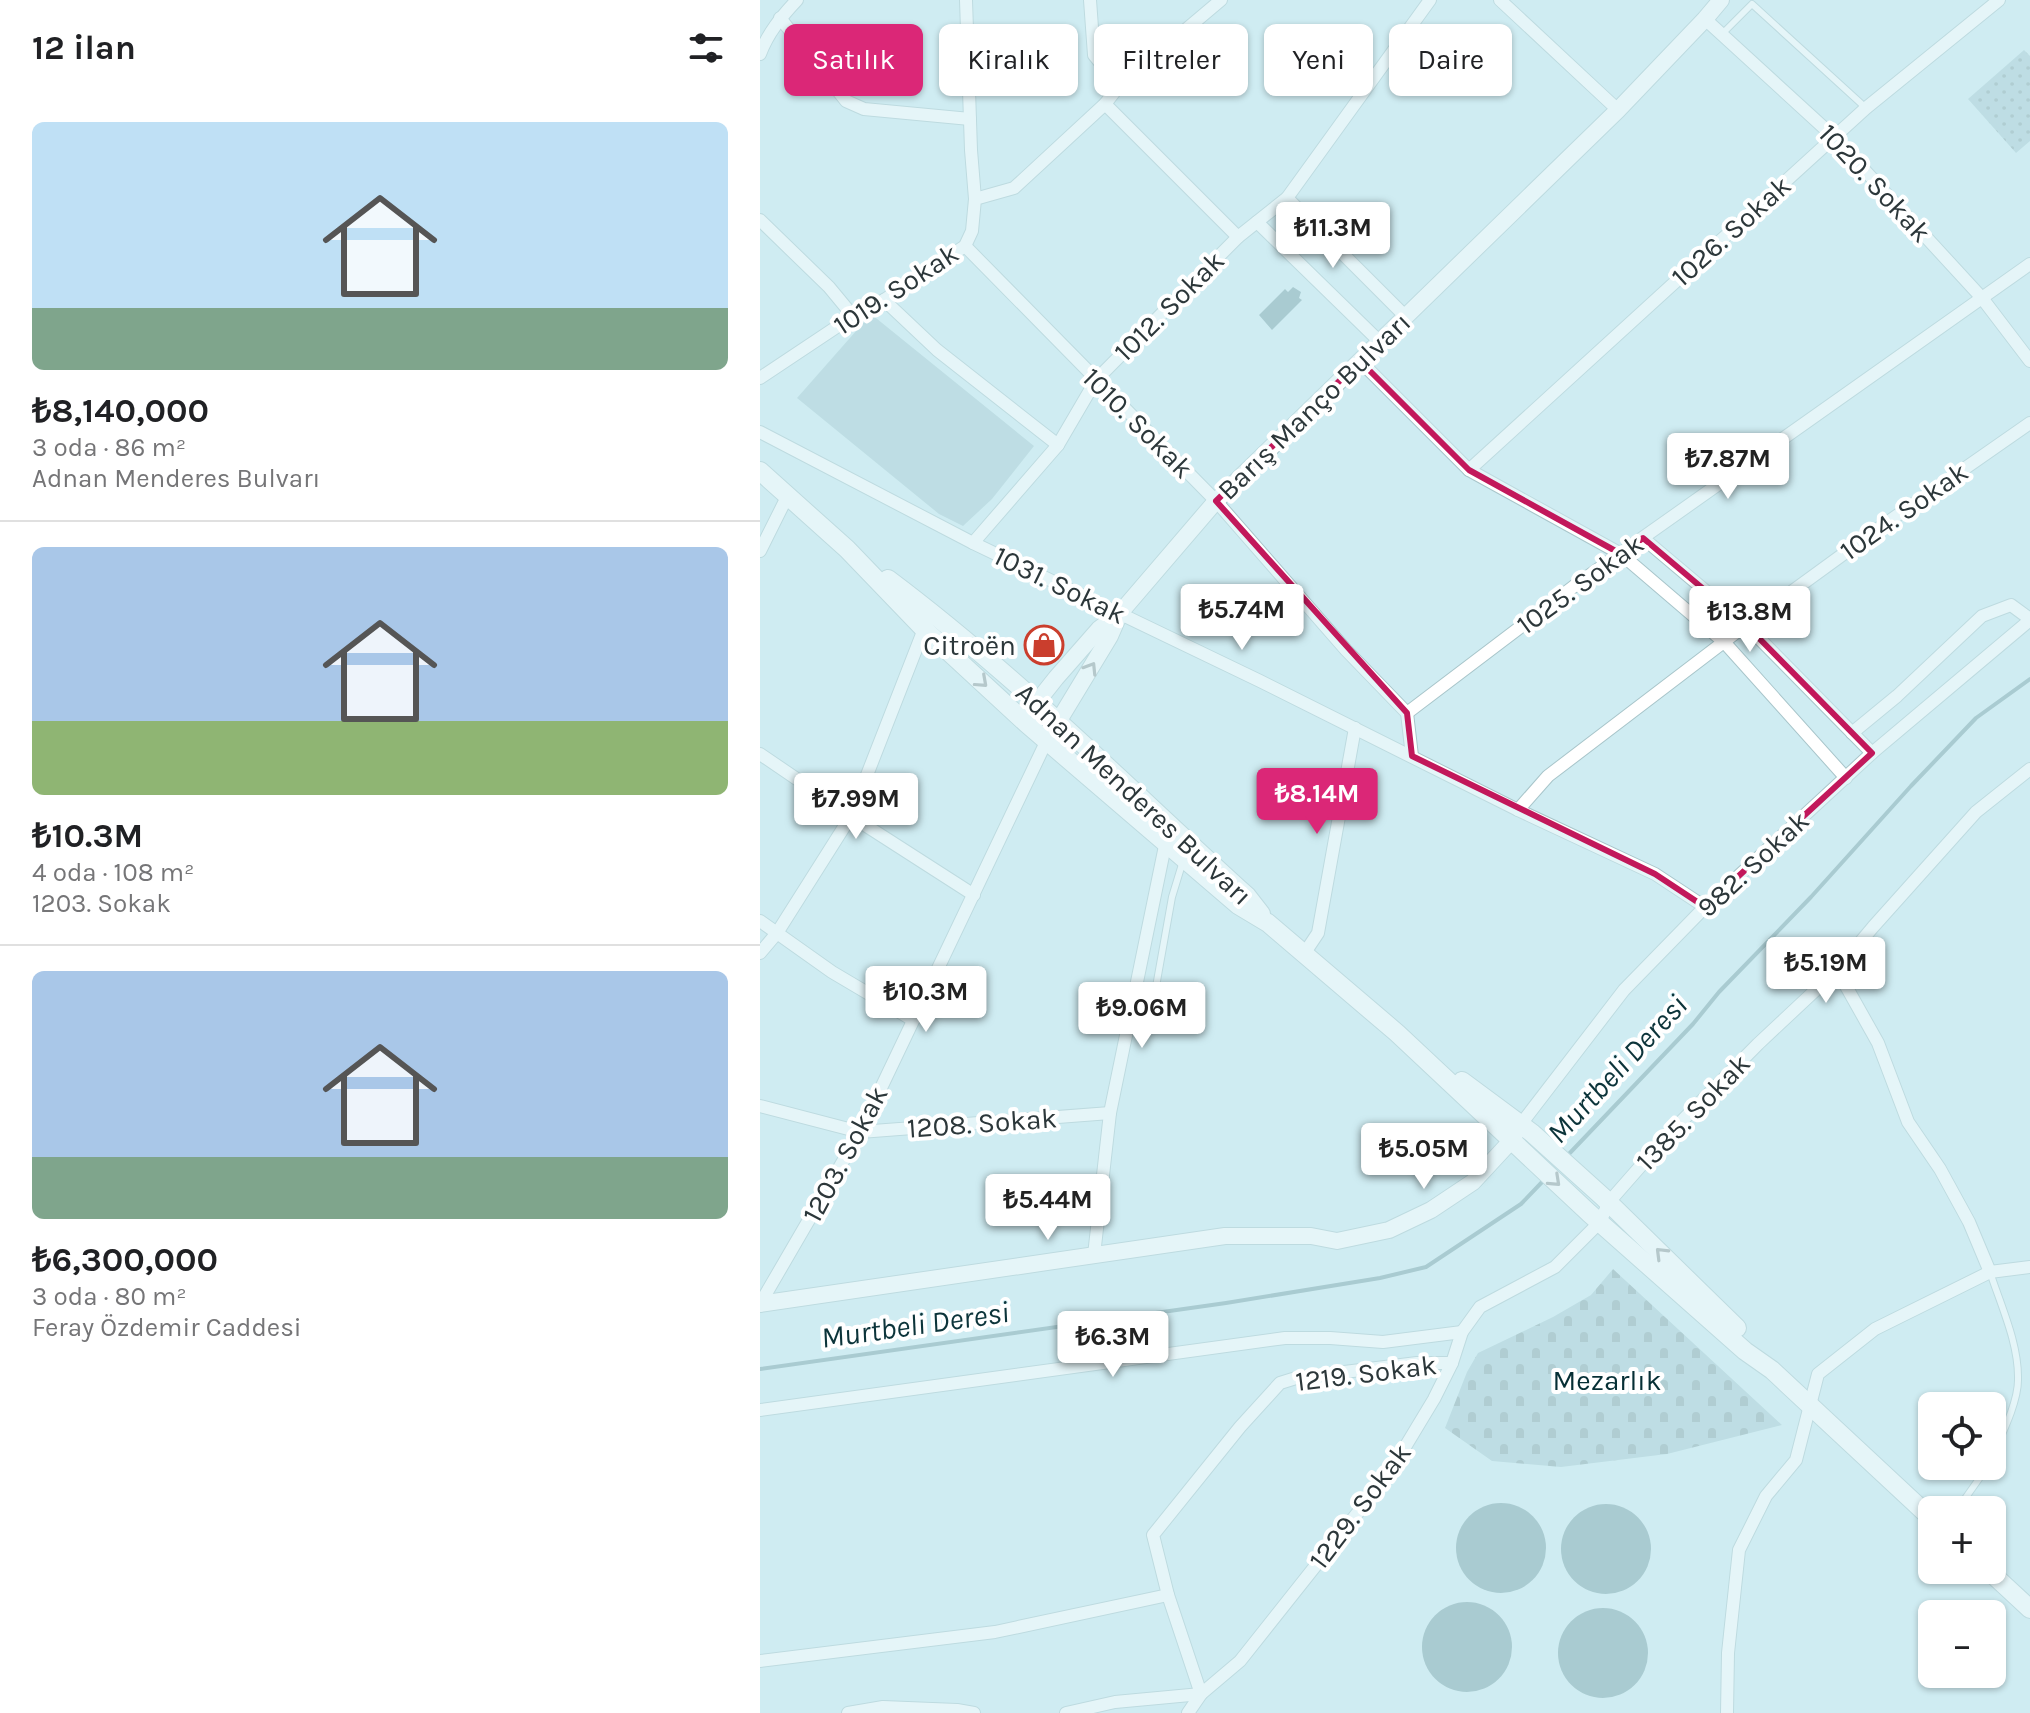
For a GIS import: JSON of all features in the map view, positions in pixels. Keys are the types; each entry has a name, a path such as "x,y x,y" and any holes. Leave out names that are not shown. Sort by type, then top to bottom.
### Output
{"main road":[{"name":"Barış Manço Bulvarı","path":"1047,740 1110,636 1120,613 1216,501 1618,110 1721,0"},
{"name":"Adnan Menderes Bulvarı","path":"760,471 847,549 924,629 1027,724 1238,905 1268,923 1397,1033 1594,1217 1745,1351 1772,1370 1918,1506"},
{"name":"Adnan Menderes Bulvarı","path":"847,549 934,614 1058,720 1247,896 1268,923"},
{"path":"1027,724 1037,702 1099,629 1120,613"},
{"name":"Adnan Menderes Bulvarı","path":"1397,1033 1527,1128 1606,1199 1752,1343 1772,1370"},
{"name":"982. Sokak","path":"760,1304 1225,1236 1311,1236 1337,1241 1389,1230 1431,1210 1473,1182 1516,1145 1527,1128"},
{"path":"2003,1584 2030,1609"}],"street":[{"path":"760,54 780,18 797,0"},
{"path":"966,0 975,199 1014,188 1111,96"},
{"path":"1090,0 1094,55"},
{"path":"1193,24 1221,0"},
{"name":"1012. Sokak","path":"973,543 1058,445 1096,380 1238,237 1287,198 1430,0"},
{"path":"1500,0 1618,110"},
{"name":"1026. Sokak","path":"1469,470 1866,108 1999,0"},
{"path":"780,18 846,101 864,109 970,119"},
{"name":"1020. Sokak","path":"1705,19 1834,137 1982,298 2030,361"},
{"path":"1105,104 1238,237"},
{"path":"1287,198 1405,316"},
{"name":"1019. Sokak","path":"760,378 965,246 972,231 975,199"},
{"path":"760,220 829,287 853,316"},
{"path":"1257,222 1379,341"},
{"name":"1010. Sokak","path":"965,246 1216,501 1346,650 1407,713"},
{"name":"1025. Sokak","path":"1407,713 1573,587 2030,264"},
{"path":"884,300 937,350 1058,445"},
{"path":"1360,361 1469,470 1621,554 1725,643 1846,778"},
{"name":"1024. Sokak","path":"1518,810 1548,776 1746,625 2030,423"},
{"name":"1031. Sokak","path":"760,432 973,543 1655,874 1705,907"},
{"path":"760,551 788,495"},
{"path":"1643,538 1746,625 1872,753"},
{"path":"1852,733 1897,696 1982,616 2011,605 2030,620"},
{"name":"982. Sokak","path":"1527,1128 1624,990 1705,907 1872,753 2030,620"},
{"path":"760,953 777,933 851,816 924,629"},
{"path":"1407,713 1412,756"},
{"path":"1304,954 1318,933 1355,728"},
{"name":"1203. Sokak","path":"760,1304 860,1132 1047,740"},
{"path":"760,754 974,895"},
{"name":"1385. Sokak","path":"1594,1217 1606,1199 1727,1074 1837,970 1976,812 2030,769"},
{"path":"1094,1255 1110,1113 1166,841"},
{"path":"760,921 832,972 913,1020"},
{"path":"1837,970 1878,1043 1908,1122 1940,1169 1969,1222 1990,1272"},
{"name":"1208. Sokak","path":"760,1106 860,1132 1110,1113"},
{"name":"1229. Sokak","path":"1188,1713 1201,1694 1240,1661 1390,1472 1434,1399 1452,1363 1462,1332 1480,1307 1555,1267 1594,1217"},
{"path":"1727,1713 1728,1653 1739,1550 1766,1496 1796,1460 1818,1374 1875,1329 1990,1272 2030,1267"},
{"path":"760,1410 1285,1338 1383,1342 1462,1332"},
{"name":"1219. Sokak","path":"1168,1595 1153,1535 1240,1427 1280,1383 1296,1378 1417,1363 1452,1363"},
{"path":"760,1661 995,1632 1168,1595 1201,1694 1115,1702 1066,1713"},
{"path":"848,1713 883,1707 974,1713"}],"lane":[{"path":"780,18 786,0"},
{"path":"1721,34 1752,4 1866,108"},
{"path":"1152,1009 1172,897 1184,858"},
{"path":"1990,1272 2016,1353 2018,1383 2006,1424"}],"highlighted area":[{"path":"1360,361 1469,470 1621,554 1643,538 1746,625 1872,753 1705,907 1655,874 1412,756 1407,713 1216,501"}],"green space":[{"path":"2024,50 2030,56 2030,141 2016,153 1968,99"},
{"path":"871,314 1034,446 992,499 963,526 939,514 797,398"},
{"name":"Mezarlık","path":"1613,1269 1782,1425 1667,1454 1561,1467 1492,1461 1445,1428 1467,1372 1478,1353 1591,1295"}],"shaded area":[{"path":"1293,287 1301,292 1299,298 1302,300 1272,330 1259,315 1285,289 1288,292"},
{"path":"1501,1503 1518,1506 1533,1516 1543,1531 1546,1548 1543,1565 1533,1580 1518,1590 1501,1593 1484,1590 1469,1580 1459,1565 1456,1548 1459,1531 1469,1516 1484,1506"},
{"path":"1606,1504 1623,1507 1638,1517 1648,1532 1651,1549 1648,1566 1638,1581 1623,1591 1606,1594 1589,1591 1574,1581 1564,1566 1561,1549 1564,1532 1574,1517 1589,1507"},
{"path":"1467,1602 1484,1605 1499,1615 1509,1630 1512,1647 1509,1664 1499,1679 1484,1689 1467,1692 1450,1689 1435,1679 1425,1664 1422,1647 1425,1630 1435,1615 1450,1605"},
{"path":"1603,1608 1620,1612 1635,1621 1644,1636 1648,1653 1644,1670 1635,1685 1620,1694 1603,1698 1586,1694 1571,1685 1562,1670 1558,1653 1562,1636 1571,1621 1586,1612"}],"waterway":[{"name":"Murtbeli Deresi","path":"1567,1156 1976,718 2030,679"},
{"name":"Murtbeli Deresi","path":"760,1369 1226,1303 1380,1278 1426,1267 1521,1204 1544,1180"}],"place":[{"name":"Citroën","path":"1044,645"}]}
